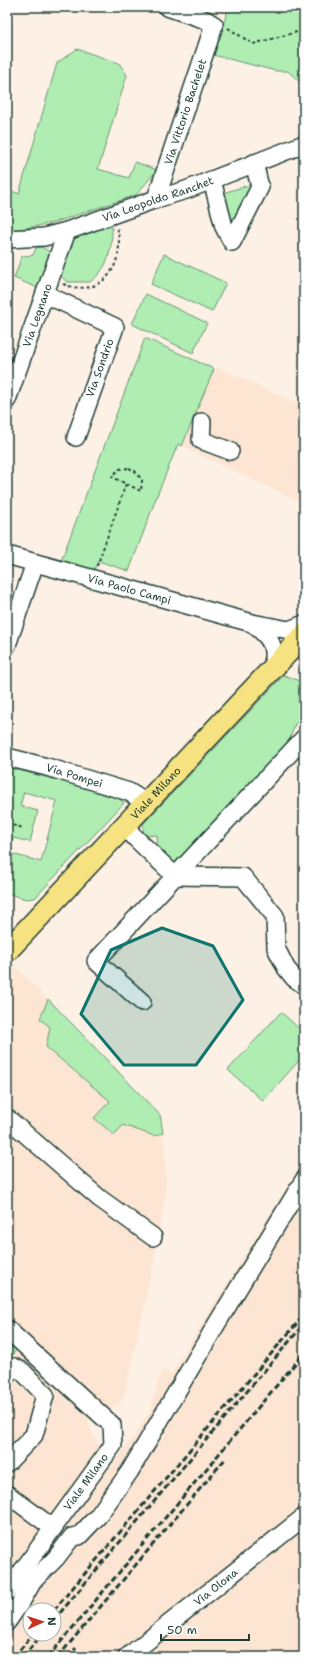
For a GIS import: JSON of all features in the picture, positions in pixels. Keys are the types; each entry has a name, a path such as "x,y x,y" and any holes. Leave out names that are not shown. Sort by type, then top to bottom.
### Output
{"main road":[{"name":"Viale Milano","path":"7,939 304,624"},
{"name":"Viale Milano","path":"7,951 304,635"}],"street":[{"path":"167,7 206,20 214,25"},
{"name":"Via Vittorio Bachelet","path":"156,198 214,25"},
{"name":"Via Leopoldo Ranchet","path":"7,240 44,237 67,231 156,198 186,190 304,144"},
{"path":"212,180 224,228 232,242 260,187 254,164"},
{"name":"Via Legnano","path":"7,400 67,231"},
{"name":"Via Sondrio","path":"45,294 115,326 76,437"},
{"path":"202,422 200,440 230,451"},
{"name":"Via Paolo Campi","path":"7,555 92,580 252,623 289,630 304,624"},
{"path":"7,644 35,563"},
{"name":"Via Paolo Campi","path":"252,623 270,640 273,649 273,657"},
{"path":"142,1002 96,961 304,738"},
{"name":"Via Pompei","path":"7,757 47,767 129,792 140,799"},
{"path":"124,827 175,876 243,877 275,916 276,948 286,968 294,978 304,985"},
{"path":"7,1118 99,1198 153,1237"},
{"path":"7,1622 33,1581 56,1558 72,1538 79,1536 98,1516 130,1471 304,1180"},
{"name":"Viale Milano","path":"7,1329 112,1425 113,1445 7,1592"},
{"path":"7,1375 14,1367 22,1372 45,1395 34,1435 7,1463"},
{"path":"7,1494 53,1528"},
{"name":"Via Olona","path":"127,1657 304,1517"}],"path":[{"path":"214,25 226,27 253,44 304,30"},
{"path":"51,276 73,288 92,287 108,277 119,254 119,234 113,214"},
{"path":"128,468 135,471 142,480 141,491 126,484 112,477 119,469 128,468"},
{"path":"92,580 126,484"},
{"path":"7,824 24,828"}],"highlighted area":[{"path":"162,928 213,946 243,1000 196,1065 124,1065 81,1014 111,950"}],"shaded area":[{"path":"219,368 304,406 304,504 182,446 214,369"},
{"path":"13,964 160,1115 165,1146 166,1191 158,1241 126,1389 119,1405 88,1419 92,1433 98,1444 98,1453 7,1581 7,970"},
{"path":"304,1159 304,1657 7,1657 7,1604 72,1516 137,1432 150,1411 162,1370 171,1374"}],"green space":[{"path":"229,7 304,7 304,86 288,71 276,71 213,55"},
{"path":"77,49 119,63 127,75 98,169 129,178 135,162 157,170 136,195 53,223 15,230 7,229 7,189 19,194 57,63"},
{"path":"252,184 246,200 231,225 223,193"},
{"path":"108,225 112,227 110,250 108,258 101,271 90,282 67,282 59,274 75,236"},
{"path":"40,247 47,250 51,256 40,289 14,278 22,256 33,255 36,248"},
{"path":"164,254 226,283 212,312 151,284"},
{"path":"146,294 207,323 193,353 132,324"},
{"path":"145,338 214,369 182,446 178,444 129,571 98,561 93,572 61,561"},
{"path":"284,675 302,682 304,688 304,716 295,724 289,741 175,864 158,849 157,835 144,836 143,824"},
{"path":"7,767 115,795 124,803 35,898 26,899 7,893","holes":["24,792 57,801 41,862 9,853 13,838 30,842 38,811 20,806"]},
{"path":"48,999 160,1115 163,1133 154,1136 123,1125 114,1135 94,1118 110,1101 46,1047 50,1027 40,1019"},
{"path":"281,1012 304,1033 304,1055 263,1101 228,1070"},
{"path":"7,1342 17,1349 7,1362"}],"railway":[{"path":"61,1602 304,1315"},
{"path":"62,1611 304,1324"},
{"path":"48,1657 304,1353"},
{"path":"58,1657 226,1458"},
{"path":"14,1657 26,1642"},
{"path":"23,1657 35,1642"},
{"path":"68,1657 76,1648"}]}
